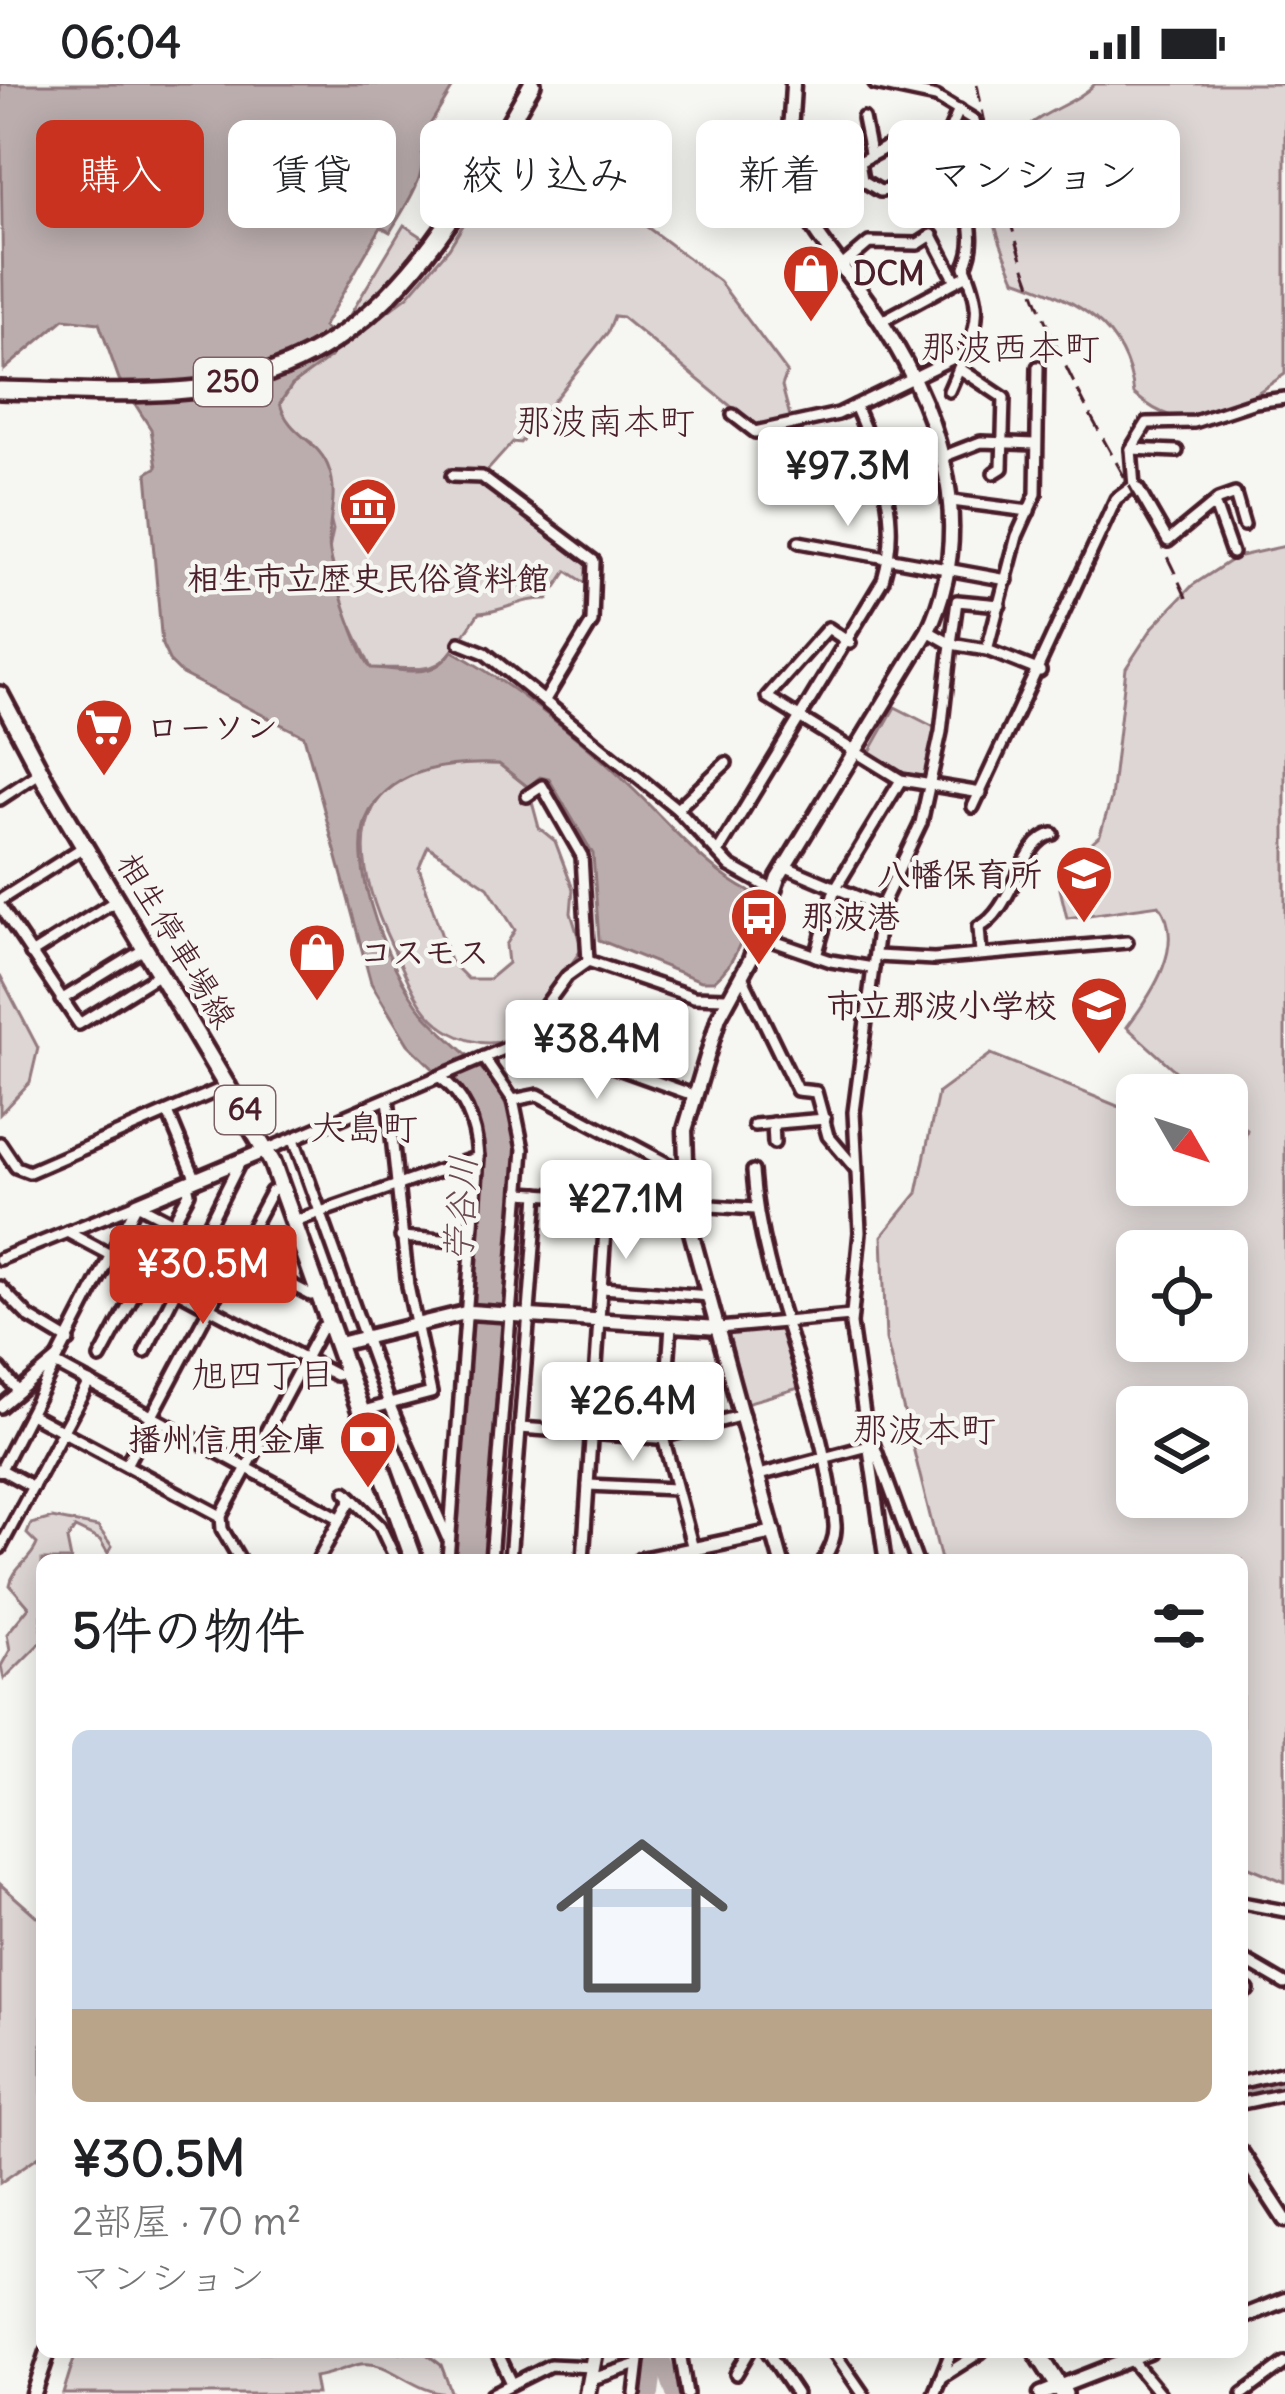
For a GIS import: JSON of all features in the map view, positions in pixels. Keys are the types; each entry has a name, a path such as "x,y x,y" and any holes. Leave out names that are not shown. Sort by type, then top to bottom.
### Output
{"main road":[{"name":"250","path":"0,391 175,391 240,381 310,354 397,291 436,246 532,84"},
{"name":"相生停車場線","path":"2,706 266,1150 296,1221 412,1554"},
{"path":"1041,2358 1061,2390"}],"street":[{"path":"780,1554 685,1205 683,1172 693,1095 727,998 742,976 784,866 928,632 949,572 952,501 942,457 913,379 882,321 802,207 792,181 793,84"},
{"path":"875,84 936,97 977,127 966,182 974,248 964,267 980,318 949,391"},
{"path":"954,120 959,110"},
{"path":"863,118 870,153"},
{"path":"888,148 870,153 858,165 862,180 888,192"},
{"path":"843,266 869,243 918,244 932,235 956,281"},
{"path":"882,321 968,275"},
{"path":"733,415 755,432 855,406 967,350"},
{"path":"987,650 1036,491 1038,367"},
{"path":"958,368 1004,398 1002,468 994,473"},
{"path":"1244,525 1235,494 1210,507 1168,541 1134,487 1131,449 1147,423 1194,422 1255,402 1285,398"},
{"path":"718,852 850,643 874,601 888,561 888,491 855,406"},
{"path":"942,457 981,442 1035,444"},
{"path":"1131,449 1178,451"},
{"path":"452,476 482,477 594,561 592,622 545,700"},
{"path":"973,807 1112,505 1134,487"},
{"path":"952,501 1029,511"},
{"path":"1210,507 1216,508 1232,553"},
{"path":"799,542 1007,580"},
{"path":"914,1554 867,1426 851,1316 860,1232 854,1112 881,907 896,867 917,835 957,602 1000,605"},
{"path":"850,643 828,628 767,697 901,781 981,793"},
{"path":"928,632 952,644 987,650 1040,670"},
{"path":"460,643 485,653 545,700 677,809 730,866 773,890"},
{"path":"677,809 726,763"},
{"path":"0,799 40,772"},
{"path":"816,956 835,890 901,781"},
{"path":"526,796 542,786 582,856 588,961"},
{"path":"981,954 979,927 1004,907 1036,844 1053,834"},
{"path":"85,846 0,903 79,1024 161,973"},
{"path":"784,866 881,907"},
{"path":"31,954 117,900"},
{"path":"759,936 816,956 875,962 1127,942"},
{"path":"61,1000 146,948"},
{"path":"588,961 694,997 727,998"},
{"path":"0,1258 482,1059 526,1035 567,976 588,961"},
{"path":"742,976 797,1090 816,1092 839,1156 856,1169"},
{"path":"526,1035 693,1095"},
{"path":"482,1059 513,1100 523,1149 491,1554"},
{"path":"442,1076 458,1092 469,1114 478,1157 448,1554"},
{"path":"0,1142 16,1166 29,1172 170,1115 230,1085"},
{"path":"513,1100 538,1095 683,1172"},
{"path":"388,1099 401,1237 431,1394"},
{"path":"100,1358 189,1193 191,1182 170,1115"},
{"path":"754,1125 825,1119"},
{"path":"773,1124 774,1143"},
{"path":"294,1139 388,1401 449,1543"},
{"path":"296,1221 478,1157"},
{"path":"145,1352 240,1162"},
{"path":"753,1171 755,1209 822,1457 836,1529 826,1554"},
{"path":"126,1465 271,1192 282,1186"},
{"path":"521,1193 755,1209"},
{"path":"510,1554 538,1194"},
{"path":"583,1554 608,1200"},
{"path":"137,1204 311,1294 320,1292"},
{"path":"33,1487 0,1470 137,1204"},
{"path":"67,1232 336,1375 348,1371"},
{"path":"401,1237 471,1242"},
{"path":"0,1287 29,1317 69,1341"},
{"path":"602,1288 710,1296"},
{"path":"339,1344 467,1312 719,1328 851,1316"},
{"path":"237,1554 222,1529 221,1516 322,1327 331,1324"},
{"path":"671,1326 663,1437 694,1554"},
{"path":"57,1362 340,1519"},
{"path":"0,1407 57,1362"},
{"path":"0,1370 17,1390"},
{"path":"0,1548 89,1382"},
{"path":"363,1411 388,1401 460,1388"},
{"path":"30,1414 221,1516"},
{"path":"520,1428 663,1437 742,1415"},
{"path":"867,1426 865,1447 884,1554"},
{"path":"759,1475 865,1447"},
{"path":"588,1485 675,1489"},
{"path":"322,1554 349,1495 380,1526 393,1554"},
{"path":"380,1526 400,1518"},
{"path":"697,1554 774,1532"},
{"path":"1248,1904 1285,1912"},
{"path":"1248,1962 1285,1984"},
{"path":"1248,2081 1285,2072"},
{"path":"1248,2102 1284,2097"},
{"path":"1248,2163 1285,2220"},
{"path":"1270,2196 1285,2191"},
{"path":"1248,2314 1285,2300"},
{"path":"34,2394 46,2358"},
{"path":"500,2358 511,2381"},
{"path":"492,2394 550,2365 591,2373 639,2358 635,2394"},
{"path":"681,2358 687,2394"},
{"path":"736,2374 745,2358"},
{"path":"772,2358 796,2394"},
{"path":"838,2358 863,2394"},
{"path":"934,2394 948,2358"},
{"path":"940,2378 972,2358"},
{"path":"1041,2394 1061,2390 1122,2358"},
{"path":"1130,2358 1160,2394"},
{"path":"1243,2394 1285,2363"}],"shaded area":[{"path":"0,84 455,84 433,120 420,120 420,176 396,222 396,120 228,120 228,228 380,228 323,327 330,332 331,357 292,385 280,403 290,423 329,469 333,490 330,553 353,630 371,668 426,670 452,651 497,679 593,752 703,859 752,893 741,941 730,962 714,981 701,981 599,940 593,854 549,779 540,777 528,787 499,764 444,766 395,785 370,811 362,859 388,952 417,1004 496,1087 518,1144 487,1554 456,1554 482,1147 469,1104 408,1044 371,983 304,736 182,674 170,662 162,645 147,473 157,467 151,429 119,379 99,323 64,319 4,370"},
{"path":"1095,84 1285,84 1285,374 1228,410 1192,419 1155,409 1134,394 1121,350 1095,318 1059,296 1015,279 996,228 1180,228 1180,120 1038,120"},
{"path":"404,225 424,238 383,290 347,320"},
{"path":"461,228 648,228 719,281 787,372 782,386 791,420 758,426 622,317 614,316 608,332 520,443 513,442 487,471 487,487 590,563 593,588 567,571 548,599 479,613 454,649 436,665 371,668 345,612 329,550 333,530 312,443 287,427 280,404 292,385 408,296"},
{"path":"1285,546 1285,1882 1248,1867 1248,1554 940,1554 886,1339 882,1236 917,1193 938,1093 991,1054 1116,1105 1116,1206 1248,1206 1248,1074 1179,1074 1127,1027 1155,984 1168,952 1167,920 1159,905 1067,918 1060,889 1077,856 1100,835 1111,799 1126,668 1153,627 1193,585 1236,557"},
{"path":"895,707 938,729 923,779 897,774 868,755"},
{"path":"499,764 528,787 539,828 555,841 573,889 571,913 582,949 524,1026 497,1042 479,1042 453,1033 422,1006 374,903 366,866 365,834 373,808 391,787 417,773 453,765","holes":["428,846 488,887 515,930 506,945 508,963 489,979 468,979 450,961 419,867"]},
{"path":"0,975 38,1048 30,1082 0,1114"},
{"path":"781,1327 799,1388 746,1403 728,1331"},
{"path":"52,1518 98,1527 112,1546 108,1553 100,1540 75,1528 67,1540 70,1554 36,1554 36,1647 4,1679 1,1666 10,1650 7,1634 29,1607 10,1585 37,1544 27,1534 31,1524"},
{"path":"0,1884 36,1916 36,2158 0,2183"},
{"path":"74,2358 432,2358 441,2365 452,2394 426,2389 382,2367 361,2364 314,2377 317,2394 63,2394"}],"waterway":[{"name":"苧谷川","path":"1248,2092 1285,2083"},
{"path":"651,2394 655,2358"},
{"path":"662,2358 674,2394"}],"railway":[{"path":"977,84 1003,195 1038,303 1083,402 1188,602"}],"place":[{"name":"DCM","path":"811,324"},
{"name":"相生市立歴史民俗資料館","path":"368,557"},
{"name":"ローソン","path":"104,778"},
{"name":"八幡保育所","path":"1084,925"},
{"name":"那波港","path":"759,967"},
{"name":"コスモス","path":"317,1003"},
{"name":"市立那波小学校","path":"1099,1056"},
{"name":"播州信用金庫","path":"368,1490"}],"district":[{"name":"那波西本町","path":"1010,347"},
{"name":"那波南本町","path":"605,421"},
{"name":"大島町","path":"364,1127"},
{"name":"旭四丁目","path":"263,1374"},
{"name":"那波本町","path":"924,1429"}]}
